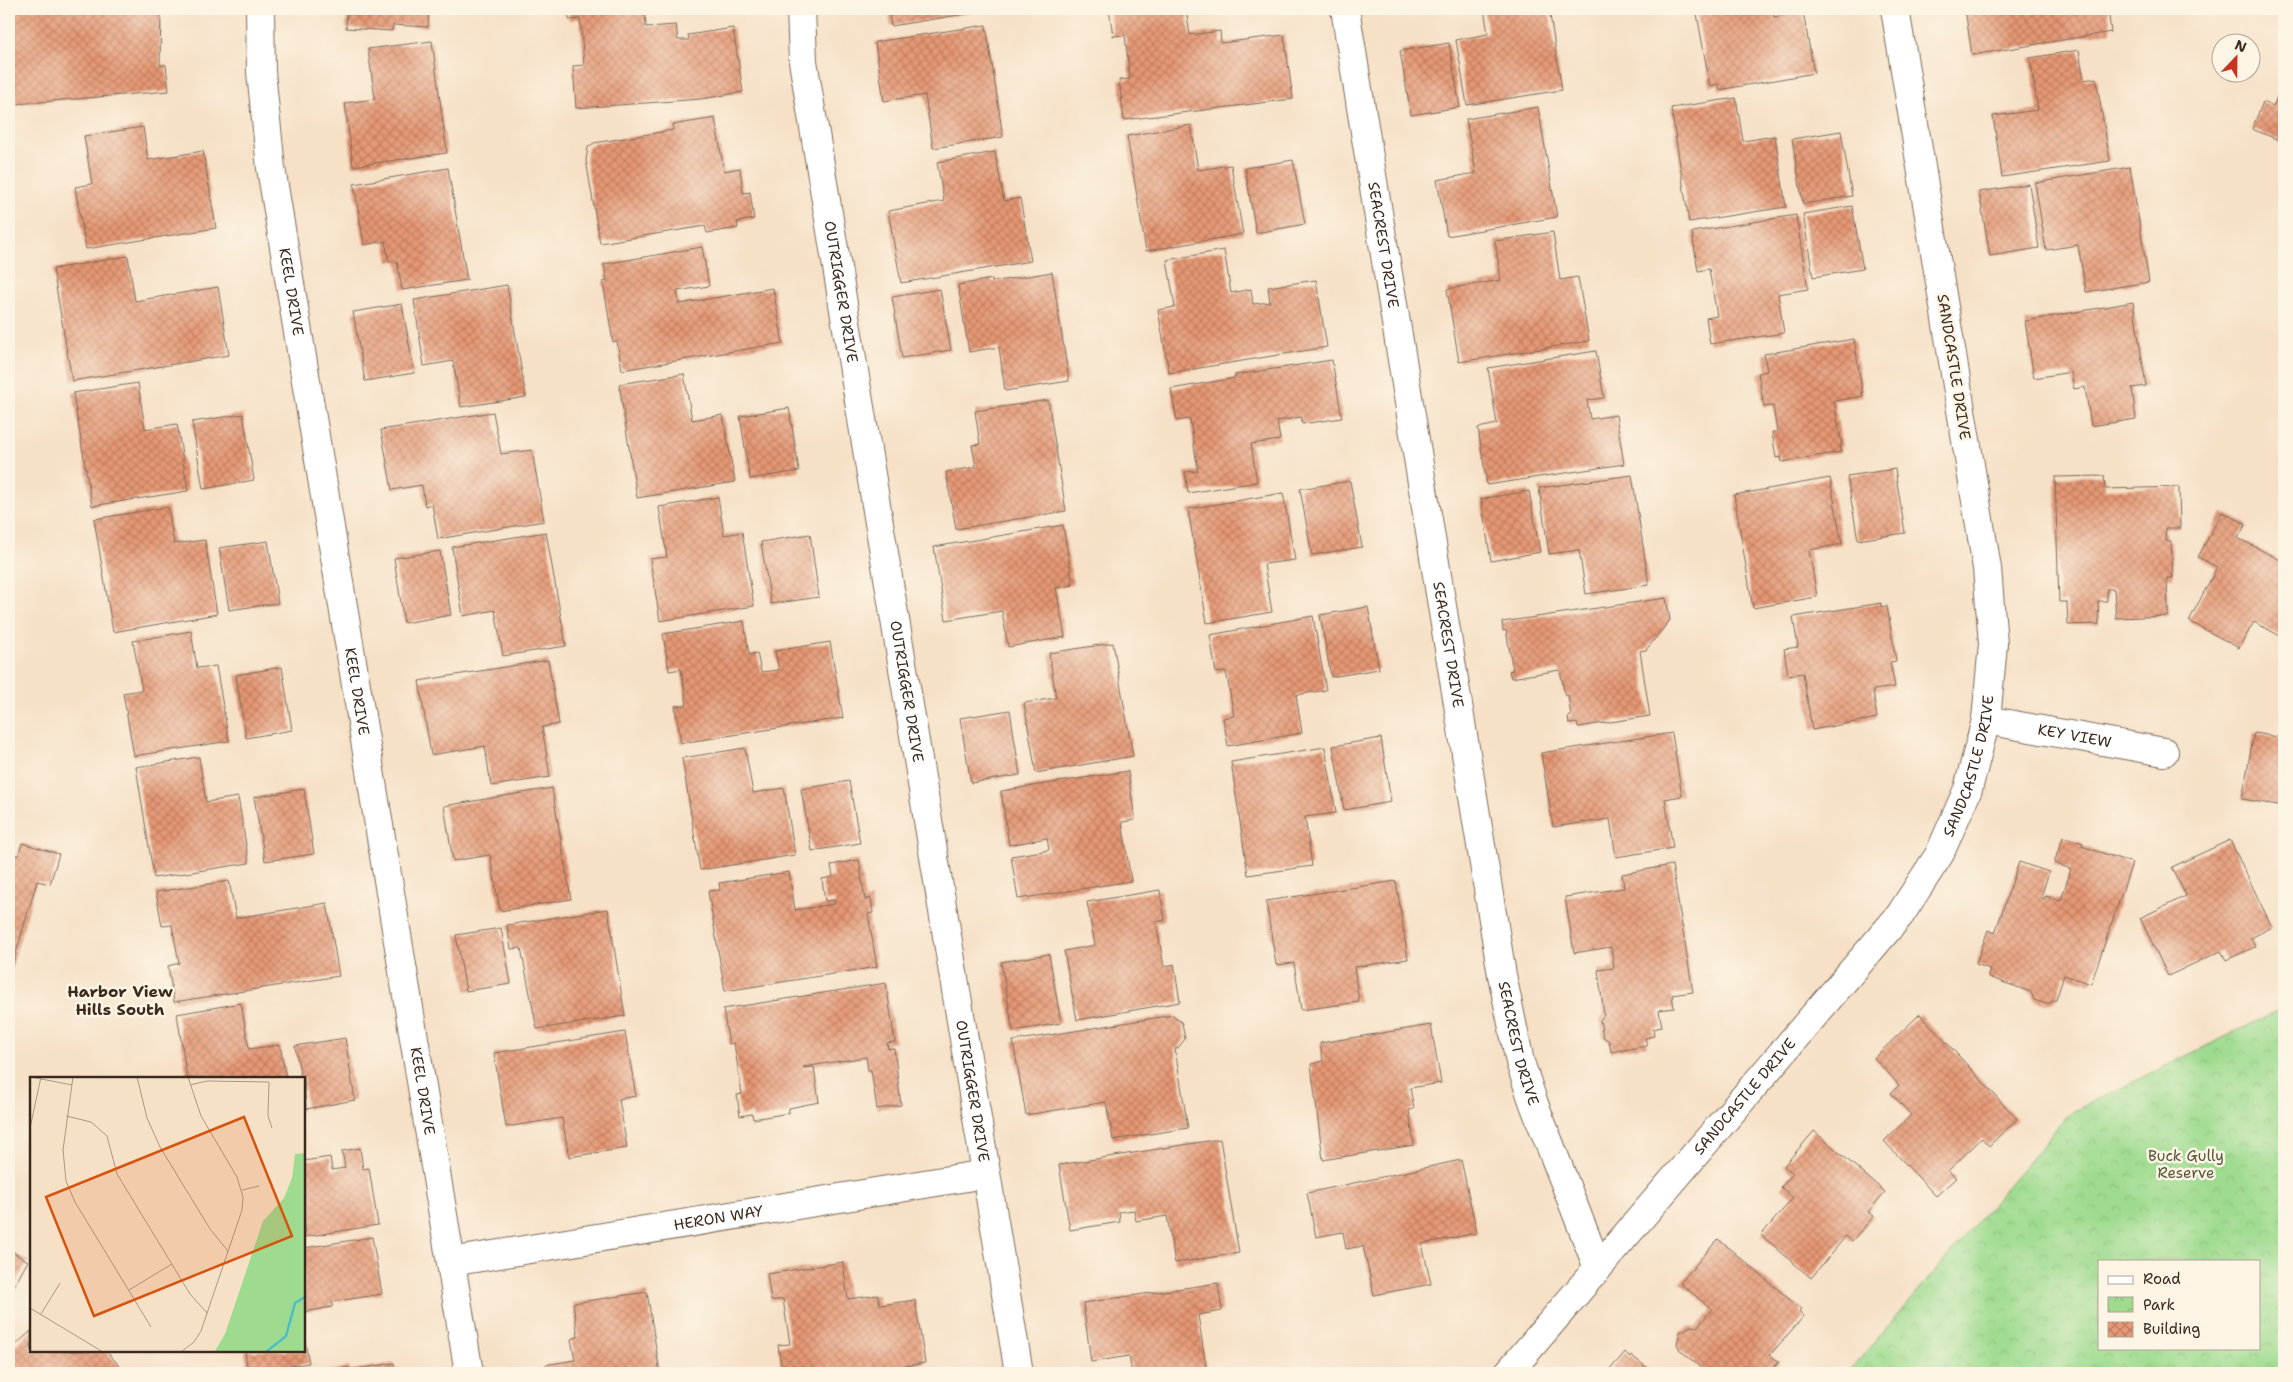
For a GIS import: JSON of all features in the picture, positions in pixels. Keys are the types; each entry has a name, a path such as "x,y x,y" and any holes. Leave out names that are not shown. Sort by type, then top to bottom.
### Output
{"street":[{"name":"KEEL DRIVE","path":"260,9 261,72 271,168 469,1373"},
{"name":"OUTRIGGER DRIVE","path":"801,9 803,61 1018,1373"},
{"name":"SEACREST DRIVE","path":"1344,9 1502,975 1520,1062 1534,1104 1598,1268"},
{"name":"SANDCASTLE DRIVE","path":"1508,1373 1900,915 1943,847 1968,789 1986,720 1993,644 1987,568 1895,9"},
{"name":"KEY VIEW","path":"1986,720 2164,752"},
{"name":"HERON WAY","path":"451,1262 985,1174"}],"green space":[{"name":"Buck Gully Reserve","path":"2284,1008 2284,1373 1848,1373 2070,1113"}],"building":[{"path":"9,9 161,9 160,65 166,65 169,91 16,104 13,76 9,76"},
{"path":"347,9 429,9 428,27 393,25 392,31 346,28"},
{"path":"568,9 645,9 646,27 676,25 678,40 689,40 688,35 733,28 743,92 701,99 576,108 573,66 584,65 580,19 569,20"},
{"path":"888,9 976,9 977,12 891,26"},
{"path":"1109,9 1186,9 1190,35 1220,31 1221,43 1284,35 1293,99 1124,120 1119,80 1130,79 1125,35 1113,36"},
{"path":"1484,9 1549,9 1562,90 1467,105 1456,40 1488,34"},
{"path":"1705,9 1773,9 1774,17 1803,11 1814,73 1719,90 1719,84 1710,86 1697,14 1706,12"},
{"path":"1965,9 2108,9 2111,32 1972,55"},
{"path":"986,25 1003,137 933,148 925,95 884,101 875,42"},
{"path":"432,41 447,153 353,166 345,103 375,99 368,49"},
{"path":"1449,43 1460,107 1411,115 1400,51"},
{"path":"2079,50 2084,80 2096,78 2110,161 2002,177 1993,116 2038,110 2030,58"},
{"path":"2284,79 2284,142 2252,129 2263,102 2273,107"},
{"path":"1736,98 1743,141 1775,136 1786,207 1689,222 1671,108"},
{"path":"1538,107 1557,217 1447,236 1437,180 1476,173 1466,119"},
{"path":"715,118 724,171 740,168 743,193 750,192 754,219 737,222 738,228 707,233 705,226 600,243 586,160 588,147 594,143 673,130 672,125"},
{"path":"1191,125 1198,170 1231,165 1243,234 1146,251 1127,136"},
{"path":"143,127 148,160 203,151 216,228 86,249 75,187 92,184 84,136"},
{"path":"1841,131 1852,196 1803,204 1792,139"},
{"path":"995,152 1004,201 1020,198 1031,261 901,283 888,211 944,201 937,162"},
{"path":"1293,160 1305,224 1256,233 1245,168"},
{"path":"2130,167 2149,282 2086,292 2078,245 2046,250 2035,183"},
{"path":"448,168 467,280 402,290 397,261 389,262 385,241 364,245 354,184"},
{"path":"2029,184 2039,248 1990,256 1979,192"},
{"path":"1852,206 1863,269 1813,277 1803,214"},
{"path":"1796,215 1808,289 1778,294 1784,333 1710,344 1706,318 1717,316 1709,269 1698,271 1692,232"},
{"path":"1553,232 1560,280 1578,277 1589,341 1459,362 1447,289 1501,280 1495,241"},
{"path":"702,247 709,286 677,291 679,304 773,288 783,343 622,370 617,341 613,342 603,282 607,281 604,264"},
{"path":"1224,250 1231,293 1251,289 1253,304 1270,302 1268,287 1316,280 1327,347 1169,373 1158,310 1175,307 1167,260"},
{"path":"128,256 135,301 218,287 229,355 72,381 53,269"},
{"path":"1052,272 1069,381 1005,391 999,347 969,352 958,285 992,279 992,282"},
{"path":"507,285 526,397 461,407 453,361 424,366 414,300"},
{"path":"940,289 951,350 902,358 892,297"},
{"path":"2133,302 2146,386 2132,388 2136,419 2091,426 2085,387 2074,389 2071,372 2034,378 2025,321"},
{"path":"402,304 414,373 365,381 353,312"},
{"path":"1854,339 1863,396 1834,401 1842,446 1840,446 1841,452 1782,462 1781,457 1776,458 1772,432 1777,432 1773,406 1764,407 1758,373 1767,371 1764,354"},
{"path":"1596,351 1604,398 1587,400 1590,419 1616,415 1624,464 1487,485 1478,428 1497,424 1488,368"},
{"path":"1332,360 1342,418 1302,424 1301,417 1277,421 1280,440 1251,444 1257,482 1188,493 1185,472 1198,471 1190,419 1177,421 1171,389 1235,378 1235,375"},
{"path":"684,374 692,420 723,415 735,482 637,498 619,384"},
{"path":"138,383 145,429 177,424 188,491 92,506 73,393"},
{"path":"1048,400 1066,511 956,529 946,472 976,467 972,445 980,444 975,411"},
{"path":"789,408 799,471 750,479 740,416"},
{"path":"493,412 501,454 532,450 544,521 438,539 432,504 425,506 422,485 392,490 381,430"},
{"path":"243,414 254,480 203,489 192,422"},
{"path":"1895,469 1905,533 1858,540 1847,476"},
{"path":"1632,475 1649,585 1586,594 1579,550 1549,554 1539,488"},
{"path":"2104,476 2105,489 2179,487 2180,528 2165,528 2166,541 2171,541 2173,578 2167,578 2168,616 2116,618 2114,589 2107,589 2107,601 2098,601 2099,624 2068,625 2067,602 2059,602 2055,477"},
{"path":"1830,478 1842,544 1809,550 1817,597 1753,608 1734,495"},
{"path":"1350,481 1362,547 1312,555 1300,489"},
{"path":"1529,491 1540,552 1491,561 1481,499"},
{"path":"1283,493 1295,560 1264,564 1272,612 1207,623 1188,509"},
{"path":"718,497 724,535 742,532 754,606 660,621 650,559 667,557 659,507"},
{"path":"168,507 174,544 205,540 217,614 113,632 94,519"},
{"path":"2222,512 2246,524 2238,538 2284,562 2284,638 2254,622 2239,648 2189,621 2217,567 2198,557"},
{"path":"1063,525 1073,585 1056,588 1065,637 1008,647 1002,611 946,620 934,547"},
{"path":"546,532 566,646 503,656 495,610 463,616 452,547"},
{"path":"810,534 819,597 771,604 761,542"},
{"path":"268,541 278,603 229,610 219,548"},
{"path":"440,551 451,615 404,623 394,558"},
{"path":"1666,598 1670,620 1646,650 1640,651 1650,716 1578,727 1577,723 1569,724 1568,717 1571,716 1568,695 1565,696 1560,670 1511,678 1509,671 1513,670 1506,630 1503,631 1502,622"},
{"path":"1881,603 1881,607 1887,606 1896,661 1890,662 1895,687 1873,690 1877,718 1812,730 1803,673 1788,675 1784,649 1798,647 1793,617"},
{"path":"1368,607 1379,669 1331,677 1320,615"},
{"path":"1313,616 1326,690 1296,695 1302,733 1228,746 1223,718 1234,716 1226,671 1216,673 1210,635"},
{"path":"744,621 749,655 757,653 761,672 779,670 775,651 830,642 843,718 681,743 675,706 687,705 681,669 669,671 663,634"},
{"path":"191,631 197,668 216,666 229,741 134,756 123,693 142,690 133,641"},
{"path":"1113,643 1133,756 1036,773 1024,703 1056,698 1049,653"},
{"path":"548,660 559,724 542,727 550,777 491,786 485,746 431,755 419,681"},
{"path":"282,667 292,730 246,738 236,675"},
{"path":"1010,710 1020,775 971,783 960,718"},
{"path":"1672,733 1682,796 1665,799 1673,848 1616,857 1610,819 1553,827 1541,753"},
{"path":"2254,733 2284,738 2284,806 2242,799"},
{"path":"1381,738 1391,802 1344,810 1333,746"},
{"path":"1325,747 1336,813 1305,817 1312,866 1248,875 1231,762"},
{"path":"745,748 753,793 784,788 795,855 700,870 682,758"},
{"path":"199,757 206,802 238,797 249,863 154,878 136,767"},
{"path":"1128,771 1135,820 1122,822 1131,881 1018,899 1011,856 1049,850 1047,838 1009,845 1001,791"},
{"path":"849,781 860,843 812,851 801,789"},
{"path":"552,788 571,899 500,911 490,855 453,861 444,806"},
{"path":"304,789 314,854 265,861 254,797"},
{"path":"2063,837 2083,843 2082,846 2132,863 2091,984 2064,975 2056,1000 2046,1004 2034,1000 2031,992 1988,977 1990,969 1976,964 1988,930 1995,933 2019,862 2049,872 2041,897 2044,899 2045,896 2061,900 2071,869 2054,863"},
{"path":"2230,840 2272,927 2251,938 2255,947 2226,960 2221,951 2168,976 2140,918 2186,896 2172,867"},
{"path":"22,843 59,854 50,884 37,881 9,977 9,853 18,856"},
{"path":"859,860 865,900 871,898 873,913 868,914 877,967 725,991 708,891 720,890 719,883 789,872 795,910 835,904 834,900 825,901 822,879 833,877 831,865"},
{"path":"1672,865 1693,992 1672,995 1674,1008 1659,1010 1662,1027 1653,1029 1654,1036 1645,1038 1647,1046 1611,1052 1609,1041 1603,1037 1600,1020 1604,1015 1598,970 1614,968 1611,947 1574,953 1565,897 1624,888 1622,874"},
{"path":"229,881 236,918 327,903 339,976 174,1002 168,966 179,963 172,925 162,926 156,892"},
{"path":"1396,881 1408,959 1354,967 1359,1002 1301,1010 1294,963 1276,965 1266,901"},
{"path":"1160,890 1165,920 1156,922 1164,967 1174,964 1180,1002 1077,1020 1064,951 1095,945 1087,902"},
{"path":"608,909 625,1016 537,1029 521,948 511,949 507,925"},
{"path":"501,928 511,984 466,991 456,935"},
{"path":"1049,954 1061,1023 1013,1031 1001,962"},
{"path":"886,983 895,1042 887,1043 888,1049 894,1048 901,1105 877,1109 871,1070 868,1070 866,1057 803,1067 814,1067 819,1102 789,1108 789,1113 753,1119 752,1114 740,1116 737,1095 742,1094 734,1043 729,1044 723,1009"},
{"path":"241,1003 249,1049 280,1045 286,1077 187,1077 177,1014"},
{"path":"1920,1014 2017,1119 1989,1146 1982,1138 1948,1171 1956,1178 1936,1196 1884,1141 1911,1115 1891,1093 1899,1085 1874,1058"},
{"path":"1173,1015 1182,1023 1185,1039 1175,1049 1188,1128 1113,1140 1106,1102 1026,1115 1013,1041"},
{"path":"1431,1025 1441,1083 1410,1088 1414,1109 1409,1110 1414,1145 1323,1160 1311,1064 1323,1061 1320,1043"},
{"path":"625,1032 636,1096 619,1099 627,1148 569,1157 562,1118 506,1127 494,1053"},
{"path":"345,1038 355,1100 306,1109 305,1077 301,1077 295,1046"},
{"path":"1814,1131 1885,1192 1868,1212 1874,1216 1852,1241 1846,1236 1811,1278 1761,1235 1793,1198 1781,1187 1793,1173 1784,1166"},
{"path":"1220,1139 1239,1253 1175,1263 1167,1216 1136,1221 1134,1210 1119,1212 1120,1222 1070,1230 1059,1165"},
{"path":"360,1148 363,1169 369,1168 378,1225 305,1237 305,1161 330,1157 332,1170 345,1168 342,1151"},
{"path":"1461,1160 1477,1233 1422,1244 1431,1284 1374,1295 1363,1246 1346,1249 1343,1232 1316,1237 1307,1193"},
{"path":"372,1237 382,1294 332,1302 332,1307 305,1312 305,1248"},
{"path":"1718,1239 1801,1309 1799,1311 1804,1316 1770,1355 1779,1362 1769,1373 1751,1373 1747,1370 1744,1373 1707,1373 1680,1350 1677,1344 1680,1332 1691,1326 1697,1327 1712,1309 1680,1283"},
{"path":"9,1250 28,1261 9,1295"},
{"path":"843,1262 848,1299 878,1295 880,1305 915,1300 925,1363 857,1373 782,1373 778,1345 790,1344 783,1299 771,1301 767,1274"},
{"path":"1218,1283 1222,1311 1198,1315 1207,1373 1132,1373 1129,1356 1091,1362 1083,1303"},
{"path":"647,1292 660,1373 546,1373 545,1365 575,1360 571,1339 578,1337 573,1303"},
{"path":"30,1332 30,1352 107,1352 126,1373 9,1373 9,1351"},
{"path":"305,1342 309,1363 248,1373 245,1352 305,1352"},
{"path":"1625,1352 1630,1357 1631,1355 1653,1373 1607,1373"},
{"path":"394,1363 396,1373 320,1373 349,1367 350,1370"}],"district":[{"name":"Harbor View Hills South","path":"120,1000"}]}
